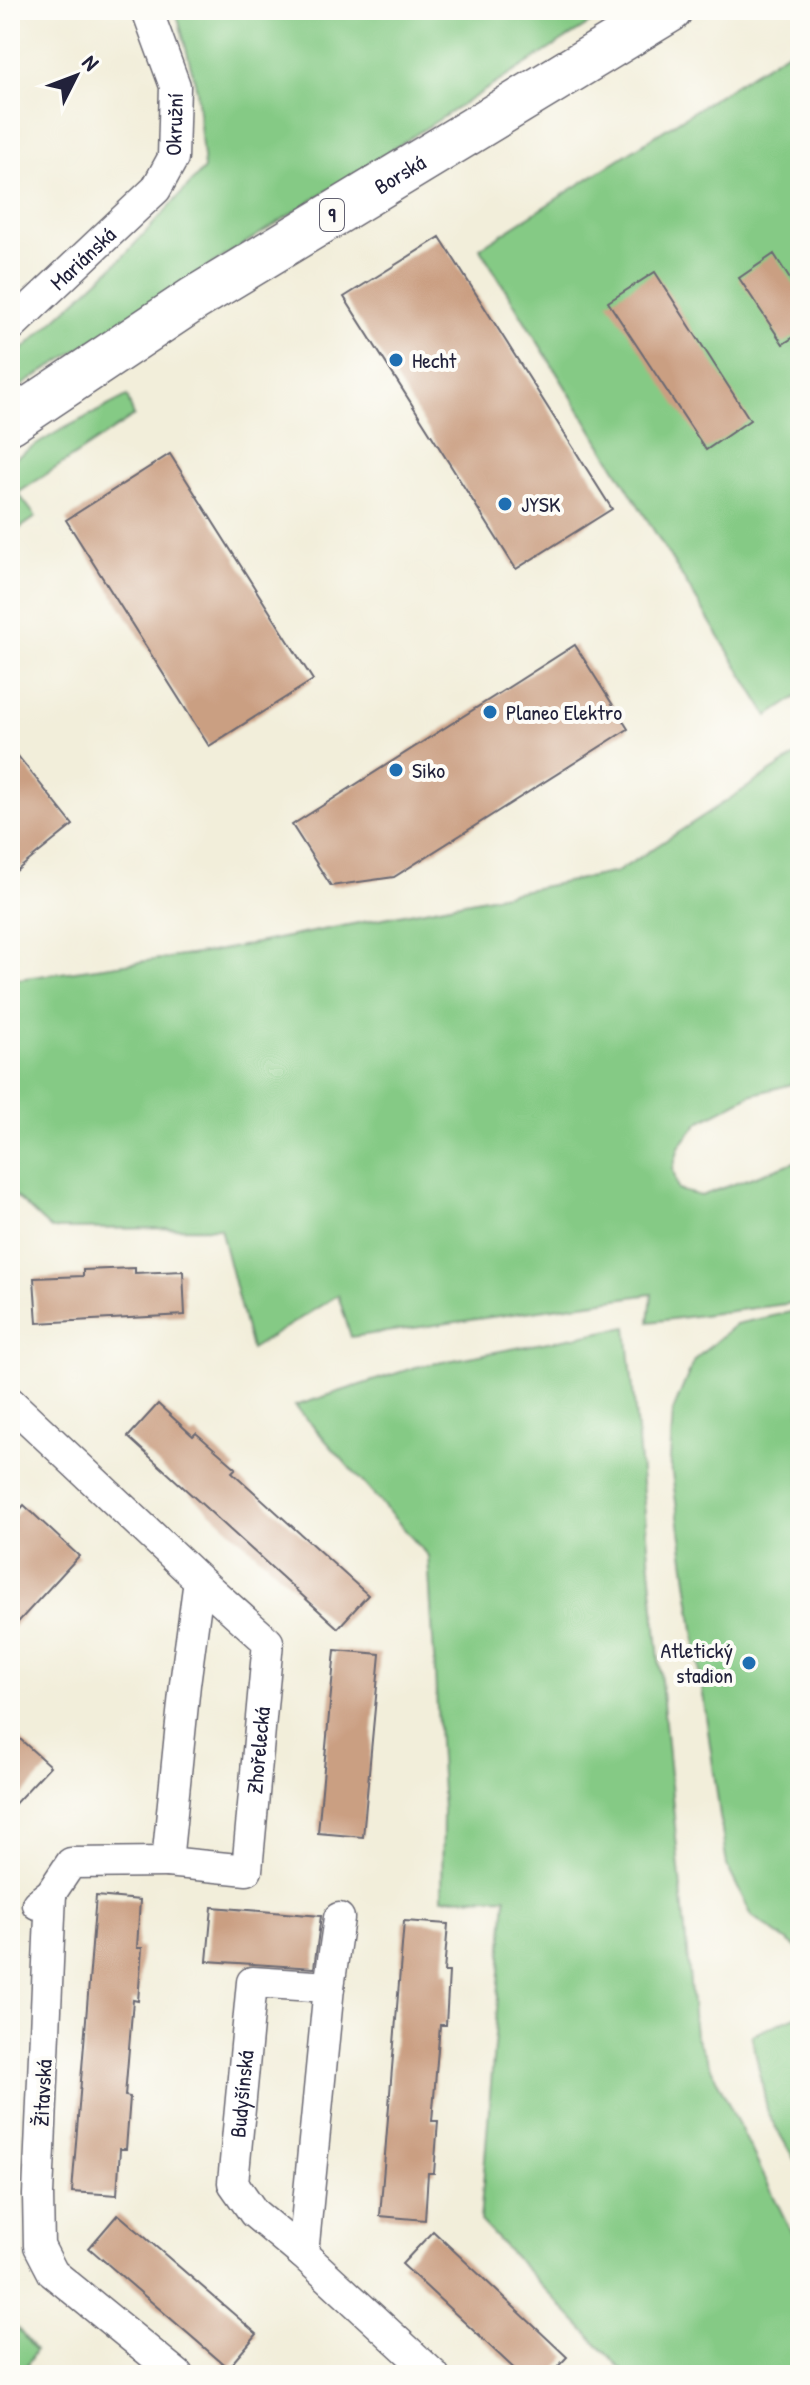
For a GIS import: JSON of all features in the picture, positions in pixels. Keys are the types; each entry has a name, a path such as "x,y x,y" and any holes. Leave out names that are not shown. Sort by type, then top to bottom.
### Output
{"main road":[{"name":"Borská","path":"10,422 194,299 670,10"}],"street":[{"name":"Okružní","path":"147,10 175,86 173,158 156,189"},
{"name":"Mariánská","path":"10,327 156,189"},
{"name":"Zhořelecká","path":"10,1402 268,1642 247,1870 167,1862 71,1863 41,1900"},
{"path":"167,1862 199,1580"},
{"name":"Žitavská","path":"41,1900 39,2246 53,2273 178,2375"},
{"path":"303,2254 329,1987 339,1918"},
{"name":"Budyšínská","path":"329,1987 252,1982 233,2183 254,2213 434,2375"}],"green space":[{"path":"176,10 611,10 10,393 10,361 120,260 204,169 197,90"},
{"path":"800,43 800,695 768,716 480,248"},
{"path":"127,396 134,416 18,493 36,517 10,535 10,461 59,431"},
{"path":"800,753 800,1082 750,1095 699,1122 679,1147 673,1169 678,1190 701,1196 800,1160 800,1302 649,1322 652,1294 351,1337 338,1295 251,1349 220,1228 51,1229 10,1191 10,980 211,952 617,872"},
{"name":"Atletický stadion","path":"800,1310 800,1950 752,1916 727,1866 670,1459 673,1411 694,1360 736,1324"},
{"path":"627,1327 695,2035 800,2250 800,2375 623,2375 625,2373 480,2221 506,1897 442,1898 443,1810 428,1556 295,1406 416,1367"},
{"path":"800,2014 800,2169 768,2114 752,2035"},
{"path":"10,2319 35,2350 23,2370 10,2375"}],"building":[{"path":"440,237 612,509 516,569 344,297"},
{"path":"774,254 800,295 800,333 783,344 739,278"},
{"path":"655,272 750,420 706,450 608,302"},
{"path":"170,454 313,680 209,746 66,520"},
{"path":"575,645 628,729 394,877 331,886 292,825"},
{"path":"10,746 73,825 10,876"},
{"path":"135,1268 135,1273 183,1271 185,1315 37,1323 34,1278 83,1276 83,1270"},
{"path":"158,1404 193,1436 196,1433 236,1468 232,1472 368,1595 338,1628 128,1437"},
{"path":"24,1505 79,1556 10,1631 10,1521"},
{"path":"335,1650 380,1654 363,1837 318,1833"},
{"path":"10,1730 50,1766 10,1809"},
{"path":"96,1896 140,1900 137,1948 142,1948 138,2001 133,2000 125,2096 130,2097 126,2149 120,2149 117,2195 72,2192"},
{"path":"212,1907 321,1916 314,1968 207,1961"},
{"path":"404,1921 448,1924 444,1972 449,1972 446,2025 440,2025 432,2121 438,2121 434,2173 428,2173 425,2220 380,2216"},
{"path":"118,2214 257,2334 228,2368 89,2248"},
{"path":"433,2231 567,2357 550,2375 521,2375 402,2264"}],"place":[{"name":"Hecht","path":"396,360"},
{"name":"JYSK","path":"505,504"},
{"name":"Planeo Elektro","path":"490,712"},
{"name":"Siko","path":"396,770"},
{"name":"Atletický stadion","path":"749,1663"}]}
